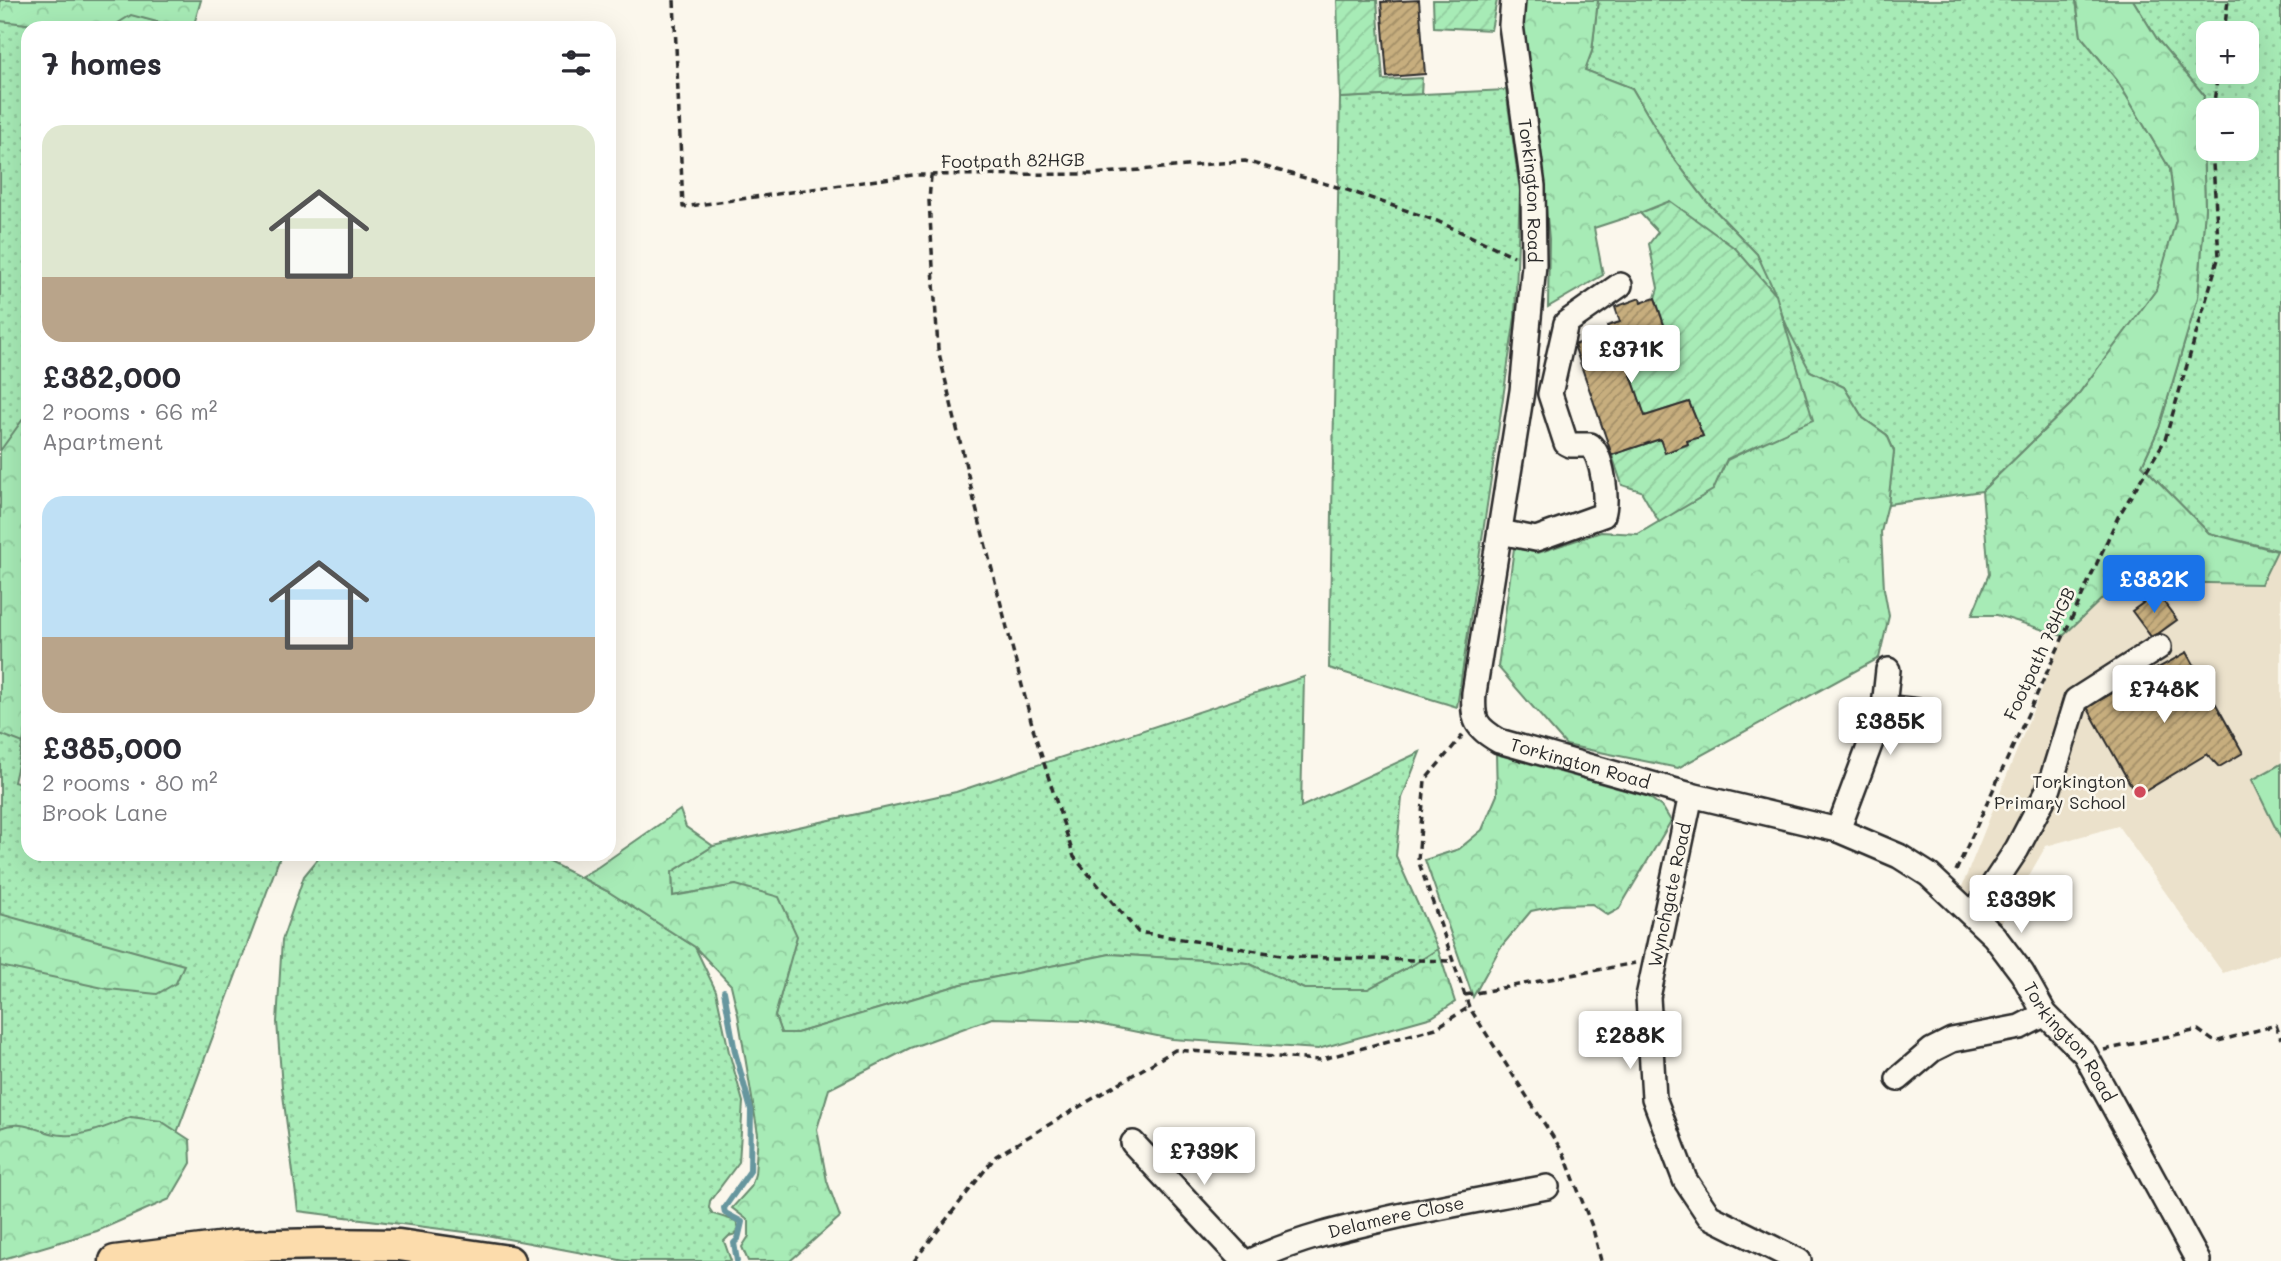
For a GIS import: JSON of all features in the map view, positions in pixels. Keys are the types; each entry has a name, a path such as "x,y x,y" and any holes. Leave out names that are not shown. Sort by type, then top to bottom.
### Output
{"main road":[{"path":"115,1261 322,1244 399,1245 509,1261"}],"street":[{"name":"Torkington Road","path":"1513,0 1511,25 1533,186 1535,265 1522,391 1474,693 1475,721 1484,732 1499,741 1691,796 1838,830 1899,856 1929,875 1994,936 2022,973 2045,1014 2085,1054 2198,1261"},
{"path":"1500,532 1536,539 1598,519 1605,512 1603,481 1597,453 1590,445 1566,443 1550,391 1566,323 1620,285"},
{"path":"1973,915 2017,849 2049,788 2076,699 2159,647"},
{"path":"1838,830 1884,707 1888,670"},
{"path":"1884,707 1918,711"},
{"name":"Wynchgate Road","path":"1691,796 1648,997 1654,1098 1685,1180 1709,1216 1799,1261"},
{"path":"1898,1079 1932,1050 1952,1040 2020,1027 2045,1014"},
{"path":"1133,1143 1243,1261"},
{"name":"Delamere Close","path":"1251,1261 1305,1239 1363,1224 1547,1187"}],"path":[{"name":"Footpath 82HGB","path":"674,0 683,207 913,175 1093,174 1245,161 1344,189 1437,221 1535,265"},
{"path":"2225,21 2228,0"},
{"name":"Footpath 78HGB","path":"1947,890 2118,517 2165,440 2219,256 2213,161"},
{"path":"931,176 929,201 938,349 1034,733 1074,858 1138,932 1294,957 1453,961"},
{"path":"1475,721 1426,780 1418,860 1469,1007 1564,1154 1593,1229 1601,1261"},
{"path":"1465,995 1656,958"},
{"path":"914,1261 996,1156 1175,1050 1319,1060 1436,1028 1469,1007"},
{"path":"2085,1054 2197,1030 2215,1042 2276,1025 2281,1038"}],"shaded area":[{"name":"Torkington Primary School","path":"2281,551 2281,953 2223,973 2118,826 2046,846 1994,936 1957,899 2063,636 2106,595 2228,562"}],"green space":[{"path":"0,0 78,0 154,21 21,21 21,751 14,782 21,784 21,861 278,861 175,1138 0,1235"},
{"path":"0,0 201,0 195,21 154,21 131,15 121,21 21,21 21,23 0,21"},
{"path":"1337,0 1377,0 1383,80 1422,78 1421,94 1340,98"},
{"path":"1433,0 1497,0 1491,30 1434,27"},
{"path":"1523,0 1598,0 1592,51 1585,70 1632,88 1672,156 1707,202 1757,254 1776,295 1760,298 1658,232 1640,213 1594,228 1603,275 1548,307 1549,239 1543,174 1521,44"},
{"path":"1598,0 2076,0 2081,36 2117,80 2170,169 2176,220 2157,290 2071,404 1982,491 1888,504 1894,451 1887,435 1863,418 1844,387 1810,371 1794,343 1757,254 1707,202 1672,156 1632,88 1585,70 1592,51"},
{"path":"2076,0 2133,0 2157,39 2204,95 2204,98 2196,98 2196,161 2204,161 2205,208 2198,297 2159,428 2142,465 2209,533 2277,551 2261,584 2154,582 2106,595 2063,636 1997,615 1972,615 1989,574 1982,491 2071,404 2156,290 2176,220 2170,169 2117,80 2081,36"},
{"path":"2133,0 2281,0 2281,551 2209,533 2142,465 2159,428 2198,297 2205,208 2204,161 2259,161 2259,98 2204,98 2204,95 2157,39"},
{"path":"1506,90 1520,191 1515,317 1457,707 1329,668 1340,98"},
{"path":"1670,201 1736,249 1776,295 1813,420 1727,459 1713,490 1659,522 1641,491 1622,485 1612,455 1660,439 1665,452 1688,445 1687,441 1703,436 1689,402 1645,416 1622,349 1667,333 1655,298 1658,288 1649,244 1658,232 1640,213"},
{"path":"1783,320 1810,371 1844,387 1863,418 1887,435 1894,451 1888,504 1881,532 1884,589 1889,616 1879,658 1678,768 1566,745 1498,667 1514,548 1538,553 1601,532 1638,534 1712,490 1727,460 1764,442"},
{"path":"21,422 21,742 0,734 0,451"},
{"path":"1304,677 1301,807 1420,752 1402,798 1396,856 1438,949 1369,989 1304,989 1248,963 1110,954 962,984 797,1033 781,1033 775,1016 785,978 736,885 673,896 672,872 713,846 956,792"},
{"path":"1496,754 1649,797 1663,808 1671,821 1619,909 1608,915 1592,904 1560,905 1531,911 1500,948 1473,997 1425,860 1459,849 1482,830 1497,795"},
{"path":"2281,764 2281,839 2252,780"},
{"path":"680,810 686,827 713,846 672,872 673,896 736,885 779,897 797,936 775,1016 781,1033 797,1033 962,984 1110,954 1248,963 1304,989 1368,989 1438,949 1455,1002 1432,1017 1318,1049 1172,1039 1083,1021 992,1018 910,1048 829,1089 817,1129 827,1181 840,1217 790,1261 748,1261 742,1247 749,1236 749,1221 732,1208 751,1187 755,1174 758,1134 731,985 695,947 609,892 580,877 607,861 616,861 616,854"},
{"path":"316,861 548,861 609,892 695,947 716,991 743,1102 739,1162 710,1201 709,1208 713,1214 736,1221 739,1228 736,1234 724,1241 731,1261 625,1261 481,1234 298,1211 282,1087 277,1022 282,940 304,876"},
{"path":"0,914 184,965 176,983 157,994 108,989 0,966"},
{"path":"131,1117 161,1121 190,1140 191,1163 170,1199 97,1231 0,1260 0,1128 17,1125 54,1134 72,1135 98,1130"}],"building":[{"path":"1419,0 1425,74 1387,77 1381,2"},
{"path":"1640,298 1641,303 1655,298 1667,334 1622,349 1645,416 1689,402 1703,436 1665,453 1660,439 1612,455 1574,345 1610,333 1607,326 1620,322 1615,307"},
{"path":"2157,593 2177,620 2152,638 2132,611"},
{"path":"2187,652 2243,753 2219,767 2207,754 2137,796 2087,707"}],"waterway":[{"path":"724,991 735,1052 751,1110 750,1171 724,1208 725,1213 742,1222 738,1239 734,1243 737,1261"}],"place":[{"name":"Torkington Primary School","path":"2140,792"}]}
